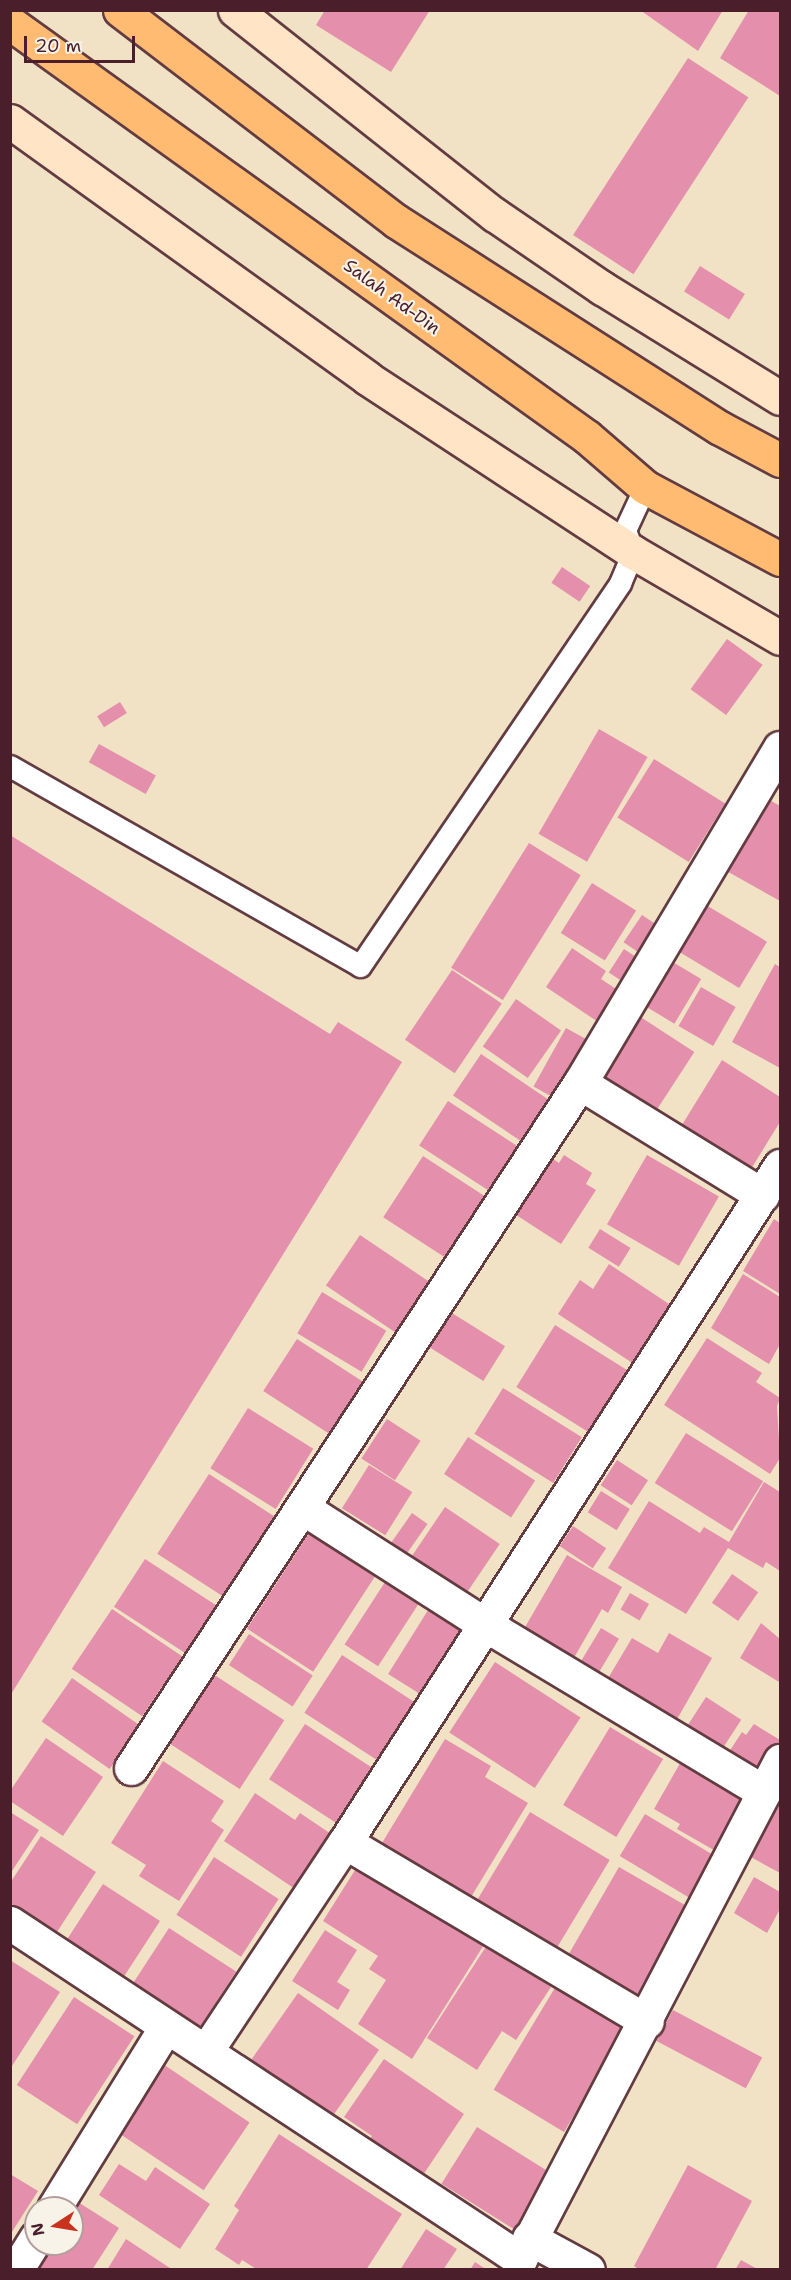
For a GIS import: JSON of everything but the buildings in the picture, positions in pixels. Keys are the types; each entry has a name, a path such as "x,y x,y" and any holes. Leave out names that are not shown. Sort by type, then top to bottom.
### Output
{"highway":[{"path":"120,10 396,221 720,428 780,460"},
{"name":"Salah Ad-Din","path":"10,23 587,437 645,487 780,559"}],"main road":[{"path":"235,10 495,215 602,288 780,398"},
{"path":"10,121 367,378 633,552 780,638"}],"street":[{"path":"131,1768 580,1083 780,748"},
{"path":"580,1083 762,1195"},
{"path":"206,2051 486,1625 780,1166"},
{"path":"303,1508 486,1625 764,1792"},
{"path":"10,1923 165,2028 206,2051 520,2259 529,2238 647,2020 780,1761"},
{"path":"345,1842 647,2020"},
{"path":"61,2196 165,2028"},
{"path":"529,2238 588,2270"},
{"path":"16,2270 25,2256"}],"lane":[{"path":"10,766 360,966 620,582 633,552 625,530 645,487"}]}
